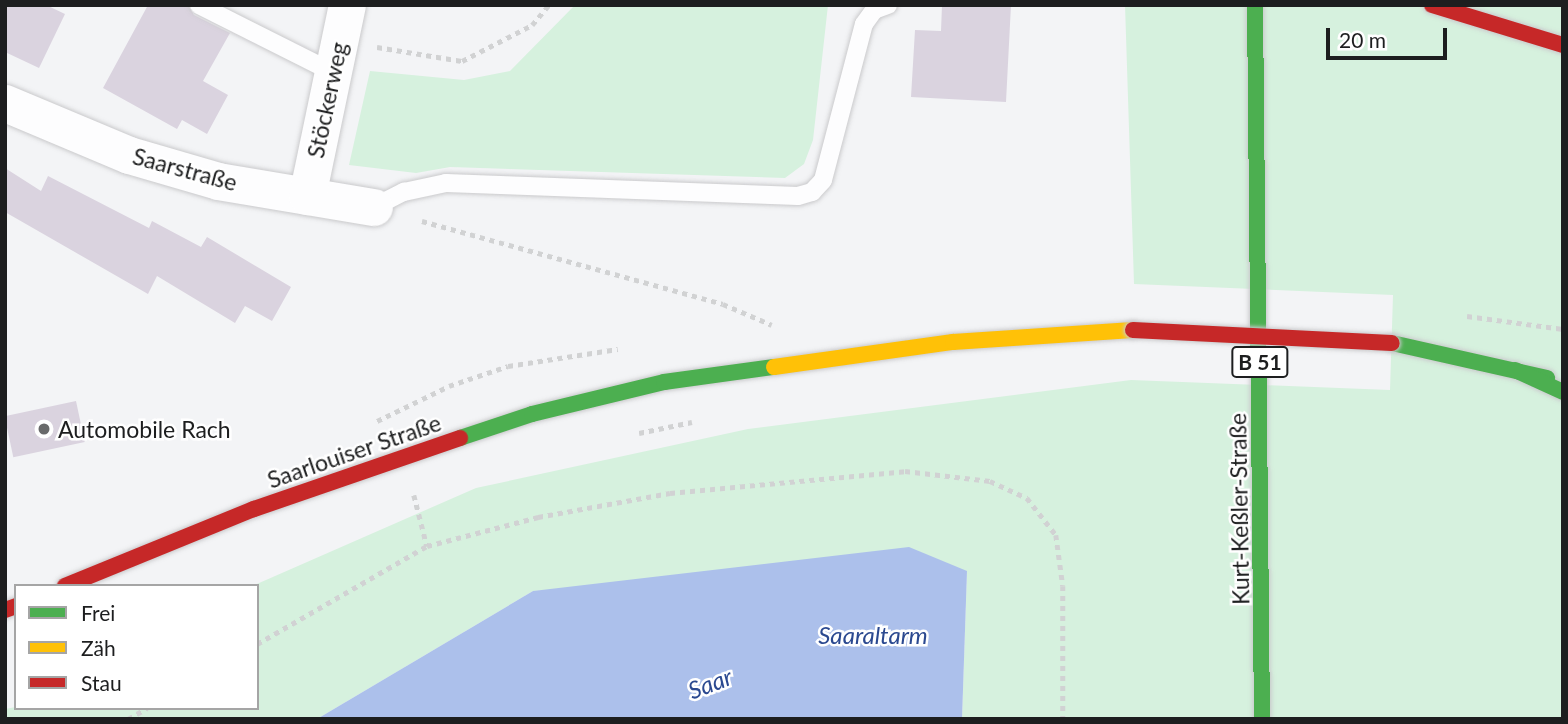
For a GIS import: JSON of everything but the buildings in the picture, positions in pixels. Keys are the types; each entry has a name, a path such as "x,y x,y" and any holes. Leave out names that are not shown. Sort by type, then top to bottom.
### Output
{"main road":[{"name":"Kurt-Keßler-Straße","path":"1255,5 1262,719"},
{"path":"1432,5 1563,45"},
{"name":"Saarlouiser Straße","path":"70,584 254,509 418,453 533,415 664,382 953,342 1133,330 1392,343 1440,352"},
{"path":"1440,352 1519,354"},
{"path":"1440,352 1563,382"},
{"path":"1515,370 1563,392"}],"street":[{"name":"Stöckerweg","path":"307,196 347,5"},
{"name":"Saarstraße","path":"5,103 129,155 218,181 374,207"}],"lane":[{"path":"199,5 335,57"},
{"path":"374,207 404,192 446,183 797,196 812,192 823,180 864,24 874,10 888,5"}],"path":[{"path":"335,57 462,61 533,25 549,5"},
{"path":"374,207 723,304 775,326"},
{"path":"1461,315 1563,329"},
{"path":"631,435 698,420"},
{"path":"259,644 428,546 538,517 670,493 905,471 990,481 1027,498 1056,535 1063,586 1063,719"},
{"path":"425,486 413,489 428,546"},
{"path":"128,719 144,710"}],"green space":[{"path":"575,5 828,5 813,140 804,164 785,178 450,167 416,173 349,165 370,71 464,80 510,71"},
{"path":"1125,5 1563,5 1563,719 962,719 967,571 533,591 317,719 5,719 5,709 14,707 14,710 259,710 259,584 257,584 476,488 748,429 1131,380 1390,390 1393,295 1134,284"}],"water":[{"name":"Saaraltarm","path":"909,547 967,571 962,719 317,719 533,591"}],"traffic: fast":[{"path":"1255,5 1262,719"},
{"path":"1392,343 1547,378"},
{"path":"460,438 532,414 664,382 774,367"},
{"path":"1515,370 1563,392"}],"traffic: slow":[{"path":"774,367 953,342 1133,330"}],"traffic: jam":[{"path":"1432,5 1563,45"},
{"path":"1133,330 1392,343"},
{"path":"70,584 254,509 460,438"},
{"path":"5,610 14,607"}],"place":[{"name":"Automobile Rach","path":"44,429"}],"water label":[{"name":"Saar","path":"710,683"}]}
